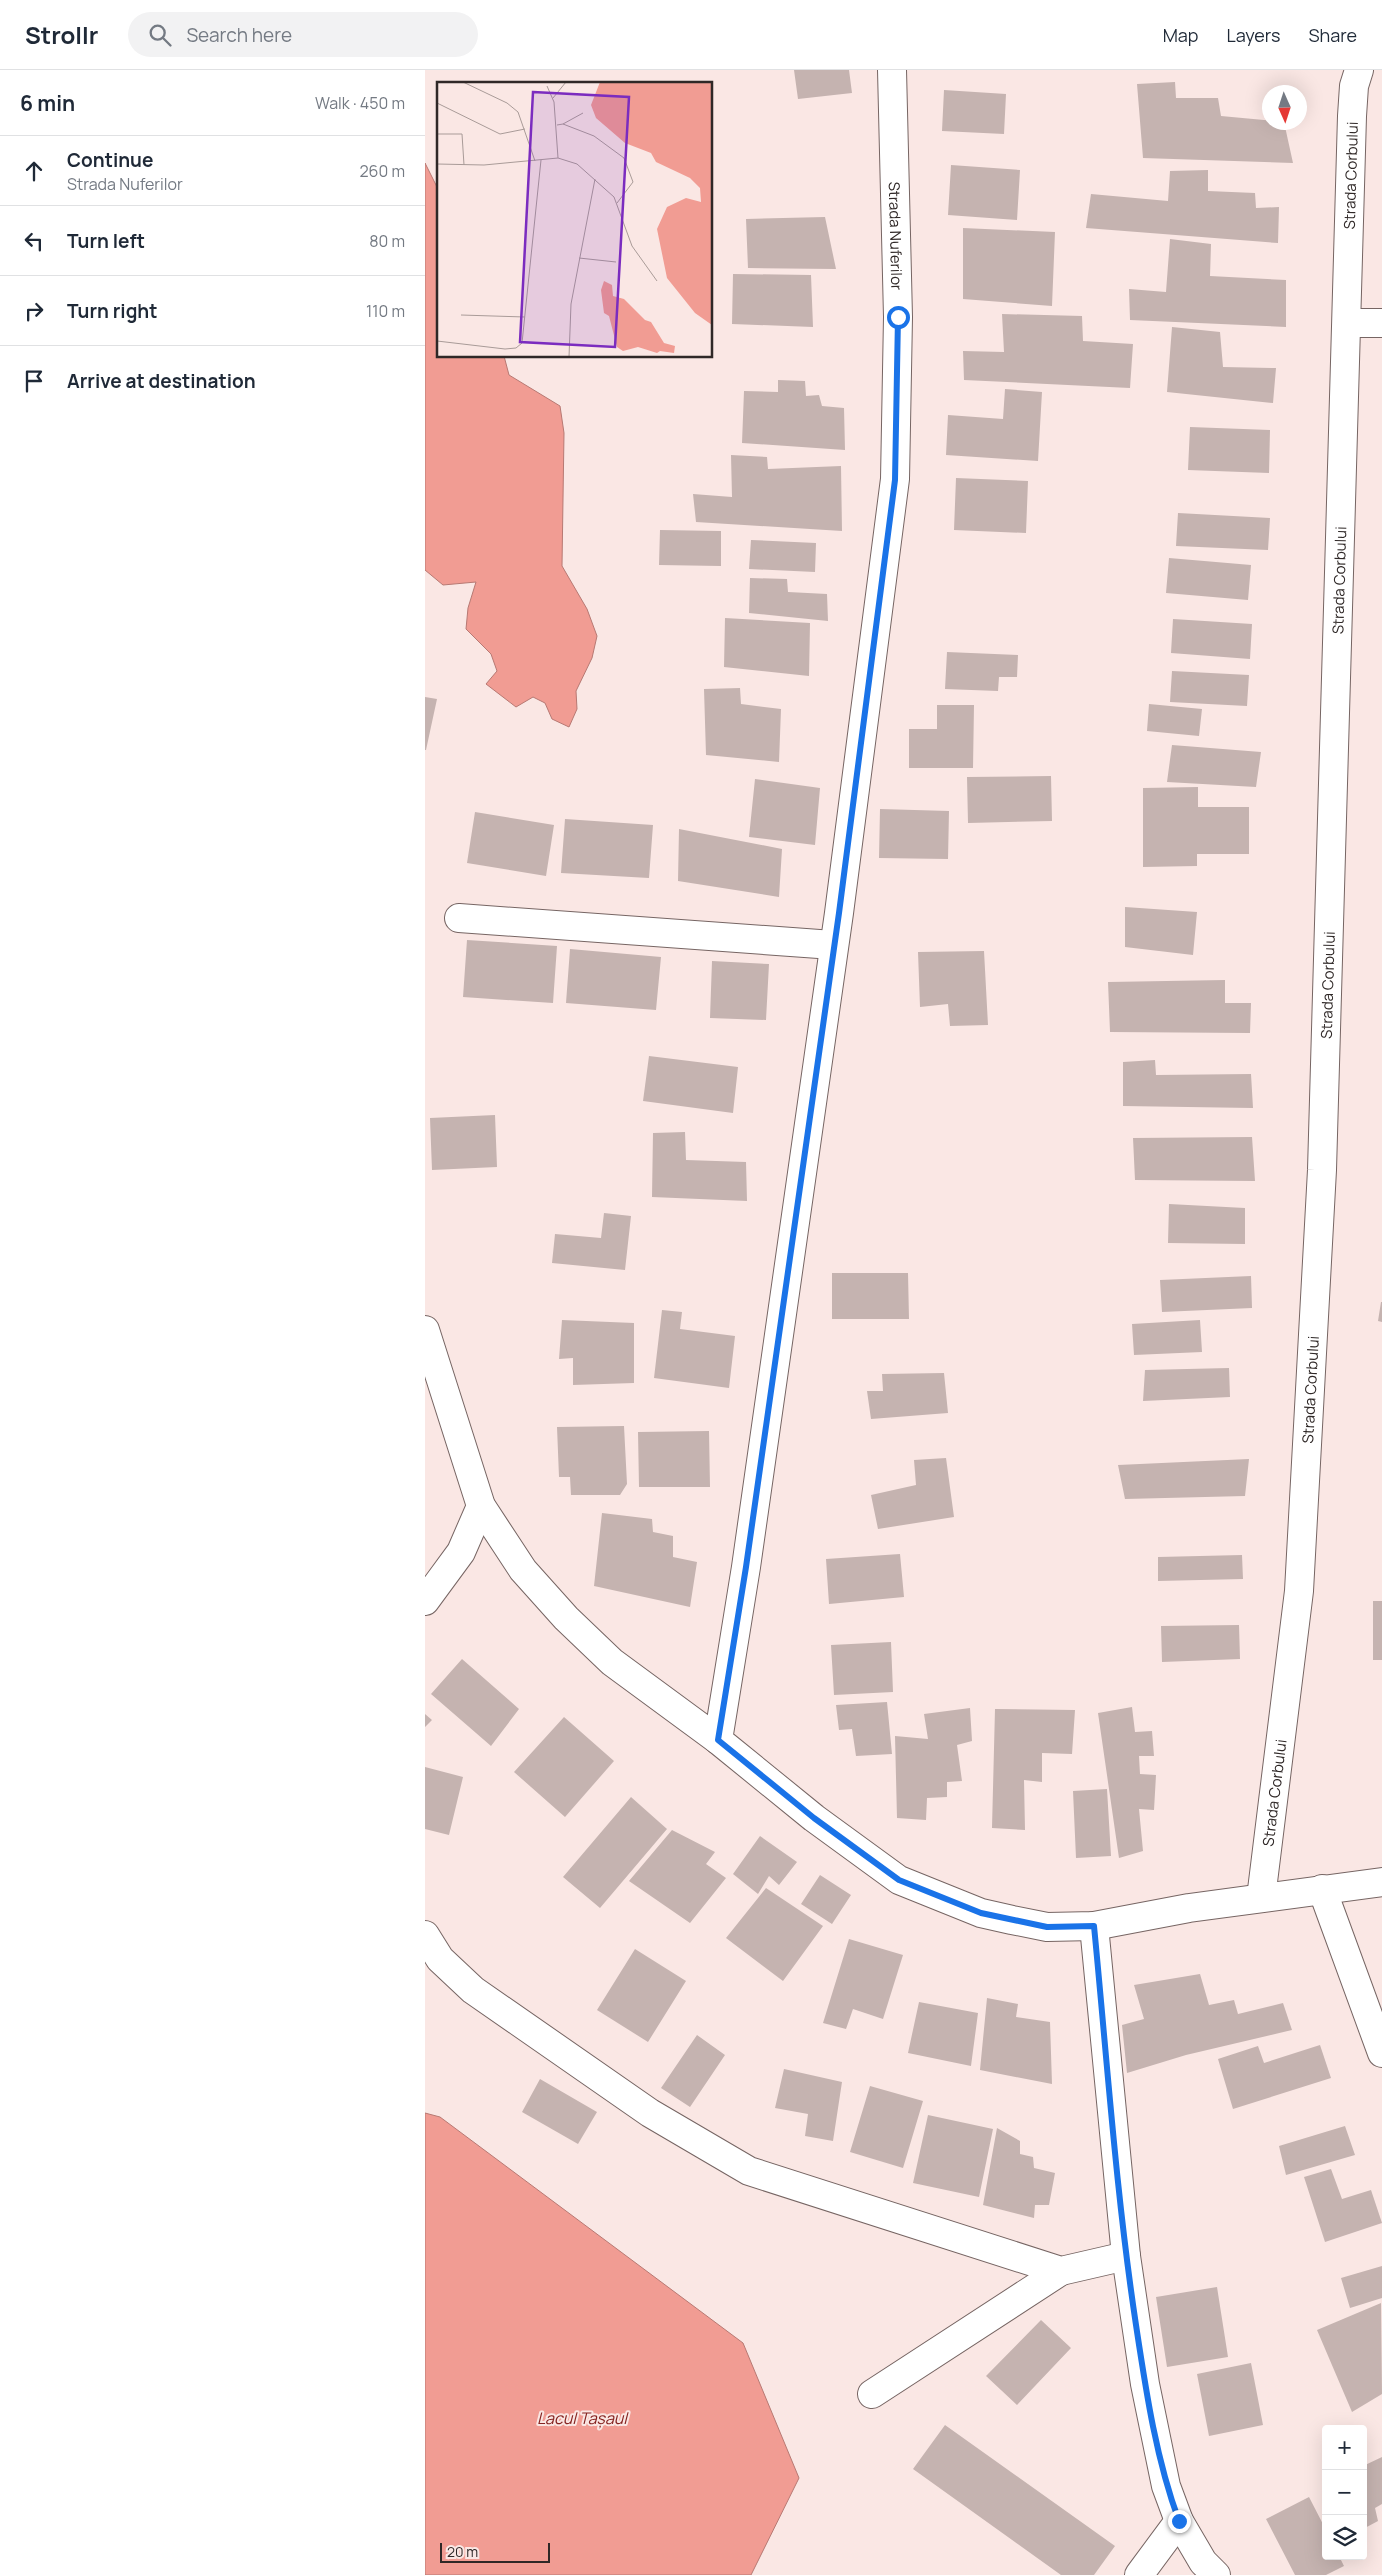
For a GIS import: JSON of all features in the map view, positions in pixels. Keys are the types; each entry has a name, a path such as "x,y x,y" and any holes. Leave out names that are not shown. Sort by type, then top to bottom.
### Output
{"street":[{"name":"Strada Nuferilor","path":"718,1740 746,1567 833,945 895,480 898,317 891,70"},
{"name":"Strada Corbului","path":"1261,1898 1299,1591 1323,1170 1348,323 1352,116 1354,86 1359,70"},
{"path":"1348,323 1382,322"},
{"path":"459,918 833,945"},
{"path":"425,1330 481,1506 523,1570 565,1618 612,1662 718,1740 814,1818 899,1880 981,1913 1047,1927 1094,1926 1189,1908 1382,1882"},
{"path":"425,1601 461,1552 481,1506"},
{"path":"1321,1890 1382,2052"},
{"path":"1094,1926 1125,2256 1147,2394 1166,2486 1179,2521 1203,2562 1216,2575"},
{"path":"425,1935 440,1960 473,1990 650,2113 749,2171 1061,2271"},
{"path":"872,2394 1061,2271 1125,2256"},
{"path":"1139,2575 1179,2521"}],"water":[{"path":"425,163 437,187 437,358 505,358 509,375 560,406 564,433 562,566 587,609 597,636 592,658 576,691 577,709 569,727 552,719 545,703 533,697 516,707 486,684 497,671 491,654 466,629 468,608 476,582 443,585 425,570"},
{"name":"Lacul Tașaul","path":"425,2113 440,2117 743,2343 799,2478 751,2575 425,2575"}],"building":[{"path":"794,70 849,70 852,93 798,99"},
{"path":"1175,82 1176,98 1218,98 1221,116 1262,120 1262,130 1286,130 1293,163 1143,158 1137,84"},
{"path":"944,90 1006,94 1004,134 942,131"},
{"path":"951,165 1020,170 1017,220 948,215"},
{"path":"1208,170 1208,191 1255,193 1256,208 1279,207 1278,243 1086,228 1091,194 1168,201 1170,171"},
{"path":"825,217 836,269 748,268 746,219"},
{"path":"963,228 1055,232 1052,306 963,299"},
{"path":"1170,239 1211,244 1210,276 1286,280 1286,327 1130,320 1129,289 1166,292"},
{"path":"733,274 811,275 813,327 732,324"},
{"path":"1002,314 1082,316 1083,341 1133,344 1130,388 964,380 963,351 1004,352"},
{"path":"1172,327 1220,332 1223,367 1276,368 1273,403 1167,392"},
{"path":"778,380 805,381 806,396 819,395 822,406 844,408 845,450 742,443 744,391 778,392"},
{"path":"1005,389 1042,392 1038,461 946,455 948,415 1003,419"},
{"path":"1190,427 1270,430 1269,473 1188,470"},
{"path":"731,455 767,457 768,469 841,466 842,531 696,522 693,494 732,497"},
{"path":"956,478 1028,481 1026,533 954,530"},
{"path":"1178,513 1270,518 1268,550 1176,546"},
{"path":"660,530 721,531 721,566 659,565"},
{"path":"751,540 816,543 815,572 749,569"},
{"path":"1169,558 1251,565 1248,600 1166,593"},
{"path":"750,578 787,579 788,592 827,594 828,621 749,613"},
{"path":"725,618 810,623 809,676 724,667"},
{"path":"1173,619 1252,624 1250,659 1171,653"},
{"path":"947,652 1018,655 1017,677 999,677 998,691 945,689"},
{"path":"1172,671 1249,675 1247,706 1170,702"},
{"path":"740,688 741,704 781,709 779,762 706,755 704,689"},
{"path":"425,697 437,699 426,750 425,750"},
{"path":"1149,704 1202,709 1199,736 1147,731"},
{"path":"937,705 974,705 973,768 909,768 909,729 937,729"},
{"path":"1172,745 1261,752 1256,787 1167,782"},
{"path":"1051,776 1052,821 968,823 967,777"},
{"path":"755,779 820,788 815,845 749,837"},
{"path":"1198,787 1198,807 1249,807 1249,854 1197,854 1197,866 1143,867 1143,788"},
{"path":"880,809 949,811 948,859 879,858"},
{"path":"475,812 554,825 546,876 467,863"},
{"path":"565,819 653,825 649,878 561,873"},
{"path":"679,829 782,849 779,897 678,881"},
{"path":"1125,907 1197,912 1193,955 1125,947"},
{"path":"467,940 557,946 553,1003 463,997"},
{"path":"570,949 661,957 656,1010 566,1003"},
{"path":"984,951 988,1025 950,1026 948,1004 920,1007 918,952"},
{"path":"712,961 769,964 766,1020 710,1018"},
{"path":"1225,980 1225,1003 1251,1003 1250,1033 1110,1032 1108,982"},
{"path":"649,1056 738,1067 733,1113 643,1101"},
{"path":"1155,1060 1156,1075 1251,1074 1253,1108 1123,1106 1123,1062"},
{"path":"495,1115 497,1167 432,1170 430,1118"},
{"path":"685,1132 686,1160 746,1162 747,1201 652,1197 653,1133"},
{"path":"1252,1137 1255,1181 1135,1180 1133,1138"},
{"path":"1169,1204 1245,1208 1245,1244 1168,1243"},
{"path":"604,1213 631,1216 625,1270 552,1263 555,1234 601,1238"},
{"path":"832,1273 908,1273 909,1319 832,1319"},
{"path":"1251,1276 1252,1308 1162,1312 1160,1280"},
{"path":"1382,1302 1382,1322 1378,1321"},
{"path":"662,1310 682,1312 680,1329 735,1336 729,1388 654,1378"},
{"path":"562,1320 634,1323 634,1383 573,1385 573,1358 559,1359"},
{"path":"1200,1320 1202,1352 1134,1355 1132,1324"},
{"path":"1229,1368 1230,1397 1143,1401 1145,1370"},
{"path":"944,1373 948,1413 871,1419 867,1391 883,1391 882,1374"},
{"path":"624,1426 627,1484 620,1495 571,1495 570,1477 559,1477 557,1427"},
{"path":"709,1431 710,1487 639,1487 638,1432"},
{"path":"946,1458 954,1517 878,1529 871,1495 916,1485 914,1460"},
{"path":"1249,1459 1245,1496 1125,1499 1118,1465"},
{"path":"602,1513 652,1519 653,1532 673,1536 673,1557 697,1562 690,1607 594,1586"},
{"path":"900,1554 904,1597 829,1604 826,1559"},
{"path":"1242,1555 1243,1579 1158,1581 1158,1557"},
{"path":"1373,1601 1382,1601 1382,1660 1373,1660"},
{"path":"1239,1625 1240,1659 1162,1662 1161,1626"},
{"path":"891,1642 893,1692 834,1695 831,1645"},
{"path":"462,1659 519,1709 491,1746 431,1694"},
{"path":"887,1702 892,1754 856,1756 852,1729 839,1730 836,1705"},
{"path":"1132,1707 1135,1732 1152,1731 1154,1756 1139,1756 1140,1774 1156,1775 1154,1810 1139,1809 1143,1851 1119,1858 1098,1713"},
{"path":"970,1708 972,1741 957,1745 962,1781 947,1782 947,1797 927,1798 926,1820 897,1818 895,1736 928,1739 924,1714"},
{"path":"995,1709 1075,1710 1072,1754 1042,1753 1042,1782 1024,1780 1025,1830 992,1828"},
{"path":"425,1714 432,1720 425,1727"},
{"path":"564,1717 614,1761 565,1817 514,1772"},
{"path":"425,1767 463,1777 449,1835 425,1829"},
{"path":"1107,1789 1111,1856 1076,1858 1073,1791"},
{"path":"631,1797 667,1829 600,1908 563,1877"},
{"path":"672,1830 715,1852 706,1864 726,1878 690,1923 629,1881"},
{"path":"760,1836 797,1862 779,1885 769,1876 758,1894 733,1874"},
{"path":"820,1875 851,1895 832,1924 801,1904"},
{"path":"766,1888 823,1926 783,1981 726,1938"},
{"path":"849,1939 903,1955 883,2019 853,2009 846,2029 823,2023"},
{"path":"635,1949 686,1981 648,2042 597,2010"},
{"path":"1200,1974 1209,2005 1234,2000 1238,2014 1283,2003 1292,2030 1186,2055 1127,2073 1122,2025 1144,2019 1134,1985"},
{"path":"987,1998 1018,2004 1016,2017 1050,2022 1052,2084 980,2070"},
{"path":"919,2002 978,2013 971,2066 908,2053"},
{"path":"697,2035 725,2055 690,2107 661,2088"},
{"path":"1320,2045 1331,2078 1233,2109 1218,2059 1258,2046 1264,2063"},
{"path":"784,2069 842,2082 833,2141 805,2136 808,2114 775,2108"},
{"path":"540,2079 597,2112 578,2144 522,2112"},
{"path":"870,2086 923,2101 903,2168 850,2152"},
{"path":"928,2115 993,2129 979,2197 913,2183"},
{"path":"1345,2126 1355,2155 1286,2175 1279,2146"},
{"path":"997,2128 1020,2141 1020,2154 1033,2157 1034,2168 1055,2173 1049,2205 1035,2205 1034,2218 983,2205"},
{"path":"1331,2169 1342,2199 1371,2190 1382,2223 1325,2242 1304,2177"},
{"path":"1382,2266 1382,2298 1350,2308 1341,2278"},
{"path":"1217,2287 1228,2357 1167,2367 1156,2297"},
{"path":"1381,2303 1382,2394 1352,2412 1317,2330"},
{"path":"1041,2320 1071,2348 1017,2405 986,2376"},
{"path":"1251,2363 1263,2425 1209,2436 1197,2374"},
{"path":"945,2425 1115,2546 1094,2575 1061,2575 913,2469"},
{"path":"1382,2457 1382,2504 1375,2508 1378,2521 1367,2527 1367,2470 1367,2464"},
{"path":"1309,2497 1322,2522 1322,2560 1341,2560 1344,2566 1326,2575 1295,2575 1266,2519"}],"route":[{"path":"898,317 895,480 839,913 746,1567 718,1740 814,1818 899,1880 981,1913 1047,1927 1094,1926 1125,2256 1145,2384 1166,2486 1179,2521"}]}
